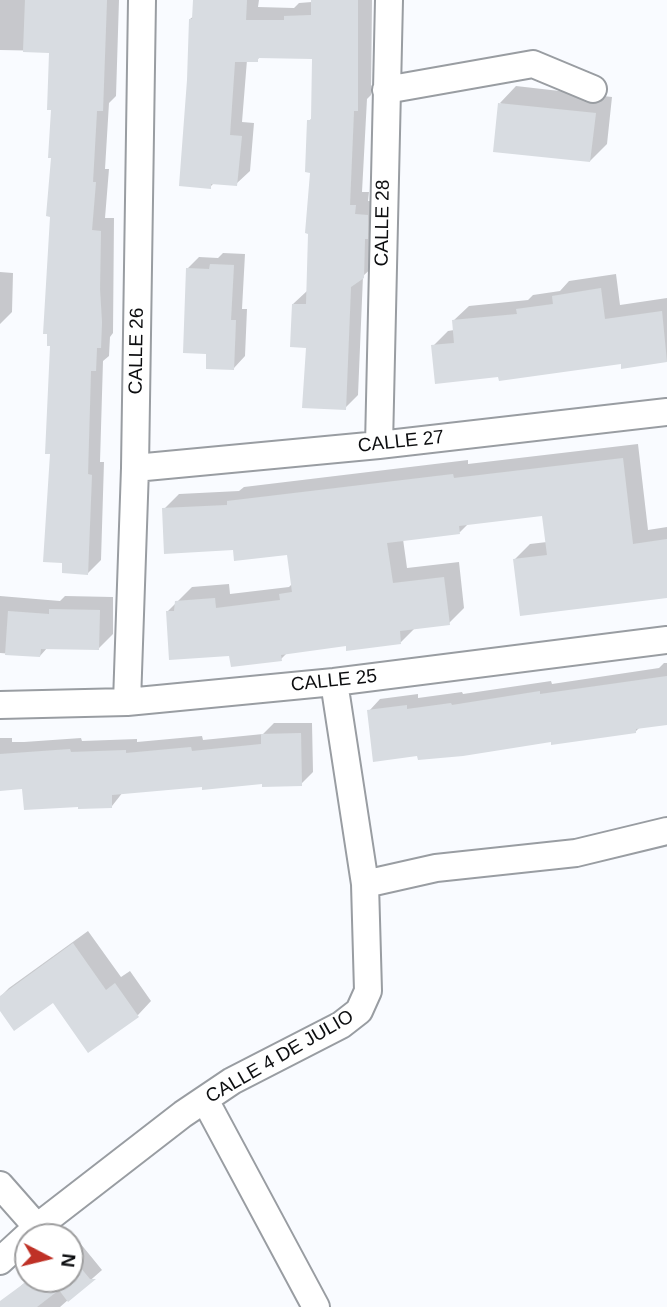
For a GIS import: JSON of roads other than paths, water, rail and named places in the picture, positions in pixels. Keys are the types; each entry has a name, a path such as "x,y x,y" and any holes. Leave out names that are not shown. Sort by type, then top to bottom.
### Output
{"street":[{"name":"CALLE 26","path":"127,702 135,468 142,0"},
{"name":"CALLE 28","path":"379,445 389,0"},
{"path":"386,90 533,64 593,89"},
{"name":"CALLE 27","path":"135,468 379,445 667,412"},
{"name":"CALLE 25","path":"0,705 127,702 334,682 667,640"},
{"path":"334,682 365,884 436,868 576,853 667,831"},
{"name":"CALLE 4 DE JULIO","path":"42,1223 232,1081 341,1025 359,1011 368,991 365,884"},
{"path":"205,1100 316,1307"},
{"path":"0,1185 33,1223"},
{"name":"CALLE 4 DE JULIO","path":"0,1261 14,1248"}]}
